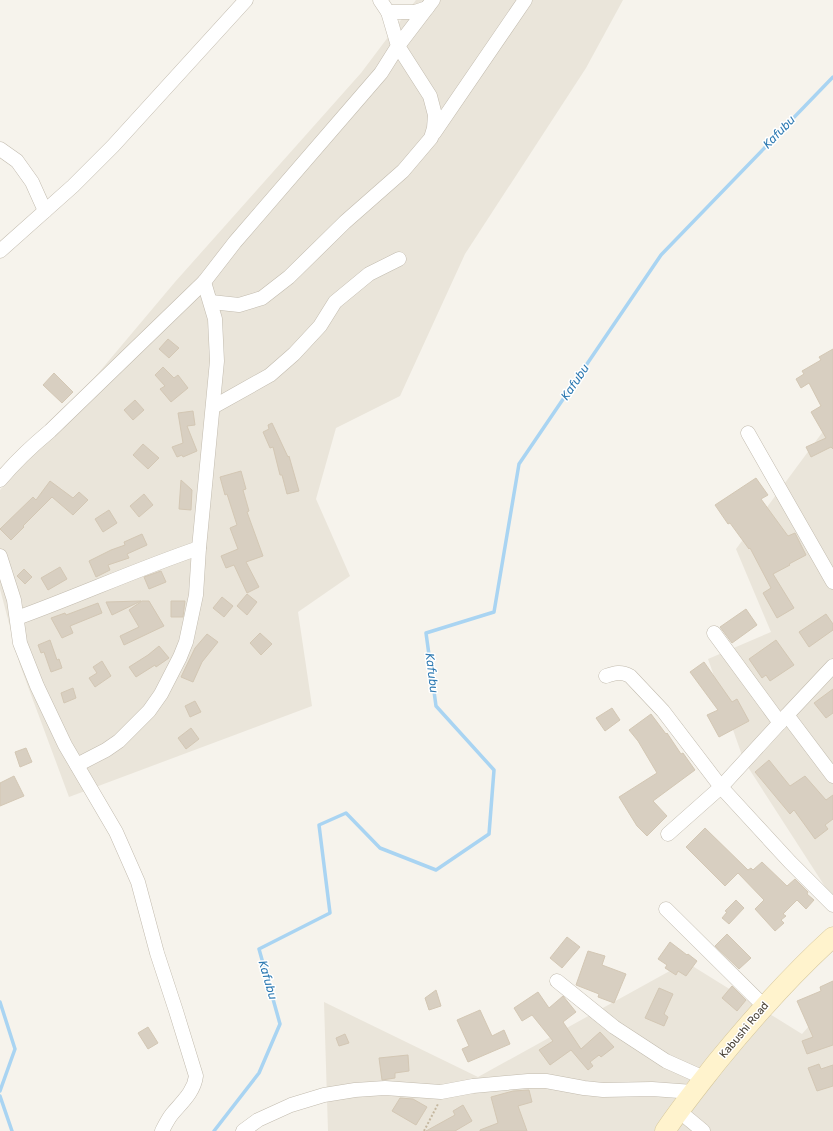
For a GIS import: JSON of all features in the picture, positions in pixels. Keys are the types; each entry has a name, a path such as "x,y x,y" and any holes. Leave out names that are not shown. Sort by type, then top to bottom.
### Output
{"main road":[{"name":"Kabushi Road","path":"665,1131 699,1085 764,1006 808,960 833,937"}],"street":[{"path":"0,251 73,186 113,146 246,0"},
{"path":"211,302 239,304 262,298 289,277 346,222 403,171 431,138 525,0"},
{"path":"384,6 415,12 430,4"},
{"path":"0,480 29,449 50,431 204,282 235,242 381,73 398,46 430,4"},
{"path":"384,6 398,46 430,96 435,115 434,128 431,138"},
{"path":"0,149 17,160 32,182 45,211"},
{"path":"213,407 270,375 294,354 320,326 336,302 369,274 399,259"},
{"path":"77,764 106,750 119,741 149,711 161,694 180,657 188,636 196,595 199,548 217,362 215,319 204,282"},
{"path":"748,433 833,582"},
{"path":"17,618 199,548"},
{"path":"0,556 14,600 17,630 24,655 65,745 116,832 138,882 157,953 196,1076 195,1084 191,1092 170,1116 162,1131"},
{"path":"714,633 784,719 833,776"},
{"path":"668,834 721,787 833,666"},
{"path":"606,676 617,672 630,676 663,711 721,787 790,862 833,905"},
{"path":"666,909 764,1006"},
{"path":"557,980 614,1027 666,1061 699,1085"},
{"path":"243,1131 258,1120 291,1105 324,1095 355,1090 385,1088 441,1092 473,1086 528,1081 546,1081 603,1090 652,1089 699,1085"},
{"path":"679,1111 703,1131"}],"path":[{"path":"424,1131 438,1106 441,1092"}],"shaded area":[{"path":"416,0 623,0 586,68 465,254 400,396 336,428 316,499 350,576 298,612 312,706 69,797 20,665 0,589 0,490 175,282 361,73"},
{"path":"833,418 833,899 744,761 708,659 771,632 736,549"},
{"path":"686,962 802,1034 833,999 833,1131 328,1131 324,1002 478,1077"}],"building":[{"path":"168,339 179,348 169,358 159,349"},
{"path":"833,349 833,449 831,447 811,457 806,447 826,438 811,412 821,406 809,383 801,388 796,379 804,374 802,371 821,360 819,357"},
{"path":"163,367 174,378 178,375 188,388 171,402 160,389 165,386 155,375"},
{"path":"54,373 73,392 62,403 43,385"},
{"path":"135,400 144,410 133,420 124,410"},
{"path":"193,411 195,425 187,426 197,451 183,457 182,455 177,457 172,447 183,443 178,413"},
{"path":"272,423 288,457 289,456 299,491 287,494 282,475 280,475 273,447 270,448 263,432 269,429 268,425"},
{"path":"143,444 159,458 148,469 133,455"},
{"path":"241,471 246,489 243,490 249,511 247,512 263,556 246,562 259,587 247,593 234,565 226,568 221,556 238,549 230,528 237,525 227,494 225,495 220,477"},
{"path":"756,478 768,495 761,499 788,536 795,533 806,555 773,574 794,608 777,618 763,593 771,588 750,548 749,549 730,523 728,524 715,505"},
{"path":"181,480 192,490 191,510 179,509"},
{"path":"50,481 73,498 79,492 88,500 73,515 52,497 11,540 0,529 33,497 36,500"},
{"path":"144,494 153,505 139,517 130,506"},
{"path":"109,510 117,523 103,532 95,519"},
{"path":"142,534 147,545 127,554 129,558 108,565 110,570 96,577 89,561 125,545 124,542"},
{"path":"60,567 67,579 48,590 41,578"},
{"path":"24,569 32,577 25,584 17,576"},
{"path":"161,571 166,582 149,589 144,577"},
{"path":"247,594 257,602 247,615 237,606"},
{"path":"222,597 233,606 224,617 213,608"},
{"path":"141,601 112,615 106,602"},
{"path":"142,601 149,601 164,626 124,645 120,636 139,627 129,610"},
{"path":"171,601 185,601 183,617 171,617"},
{"path":"98,603 102,613 70,626 73,633 62,638 51,618 65,613 66,615"},
{"path":"746,609 757,625 732,643 720,627"},
{"path":"826,614 833,624 833,630 809,647 799,632"},
{"path":"260,633 272,644 261,655 250,643"},
{"path":"207,634 218,642 202,662 193,682 181,677 195,648"},
{"path":"50,640 57,660 59,659 62,668 51,672 44,652 41,653 38,645"},
{"path":"776,640 794,665 770,681 766,675 762,678 749,659"},
{"path":"159,646 169,658 156,667 155,665 136,677 129,667"},
{"path":"102,661 111,676 95,687 89,678 97,673 93,667"},
{"path":"704,662 732,702 737,699 749,721 719,737 707,715 718,710 690,672"},
{"path":"73,688 76,698 64,703 61,693"},
{"path":"833,689 833,713 826,718 814,703"},
{"path":"195,701 201,712 190,717 185,706"},
{"path":"612,708 620,720 605,731 596,718"},
{"path":"651,714 695,770 653,801 667,816 647,836 637,826 619,797 657,773 638,741 629,730"},
{"path":"191,728 199,739 186,749 178,738"},
{"path":"26,748 32,762 20,767 15,752"},
{"path":"769,760 790,786 805,776 826,800 833,795 833,819 825,825 828,829 815,839 794,810 790,814 755,772"},
{"path":"14,776 24,796 0,806 0,783"},
{"path":"705,828 748,870 751,868 753,870 762,862 787,886 795,879 814,900 806,909 797,900 783,914 786,916 781,920 784,923 775,931 755,909 764,900 738,873 725,886 686,847"},
{"path":"736,900 744,908 729,924 722,918 727,912 725,911"},
{"path":"727,934 751,958 739,969 715,946"},
{"path":"567,937 580,947 562,968 550,958"},
{"path":"670,942 697,961 686,976 678,971 676,975 665,968 667,965 658,959"},
{"path":"588,951 605,956 602,965 626,974 614,1003 598,997 599,994 576,985"},
{"path":"833,981 833,1045 807,1054 802,1041 813,1037 797,1001 821,991 820,987"},
{"path":"732,986 746,1000 737,1011 722,998"},
{"path":"659,988 673,994 664,1014 668,1017 664,1026 645,1018"},
{"path":"436,990 441,1006 429,1010 425,998"},
{"path":"538,992 549,1008 563,996 576,1012 563,1022 581,1049 600,1032 614,1047 601,1057 599,1055 590,1062 593,1066 588,1070 571,1050 550,1065 539,1050 553,1041 532,1015 522,1021 514,1008"},
{"path":"480,1010 492,1036 504,1030 510,1044 468,1062 462,1049 469,1046 457,1020"},
{"path":"148,1027 158,1043 148,1049 138,1033"},
{"path":"345,1034 349,1043 339,1046 336,1038"},
{"path":"408,1055 409,1071 395,1073 395,1078 382,1080 379,1058"},
{"path":"819,1064 821,1069 833,1065 833,1086 817,1091 808,1068"},
{"path":"529,1090 532,1102 518,1106 527,1131 480,1131 498,1123 491,1097 513,1091"},
{"path":"400,1098 413,1099 427,1107 416,1125 392,1111"},
{"path":"463,1105 472,1121 455,1131 426,1131 455,1115 453,1111"}],"waterway":[{"name":"Kafubu","path":"214,1131 259,1073 280,1024 259,949 330,913 319,825 346,813 380,848 436,870 489,834 494,770 436,706 426,633 494,612 519,464 661,255 833,77"},
{"path":"0,1002 15,1049 0,1091"},
{"path":"0,1096 12,1131"}]}
